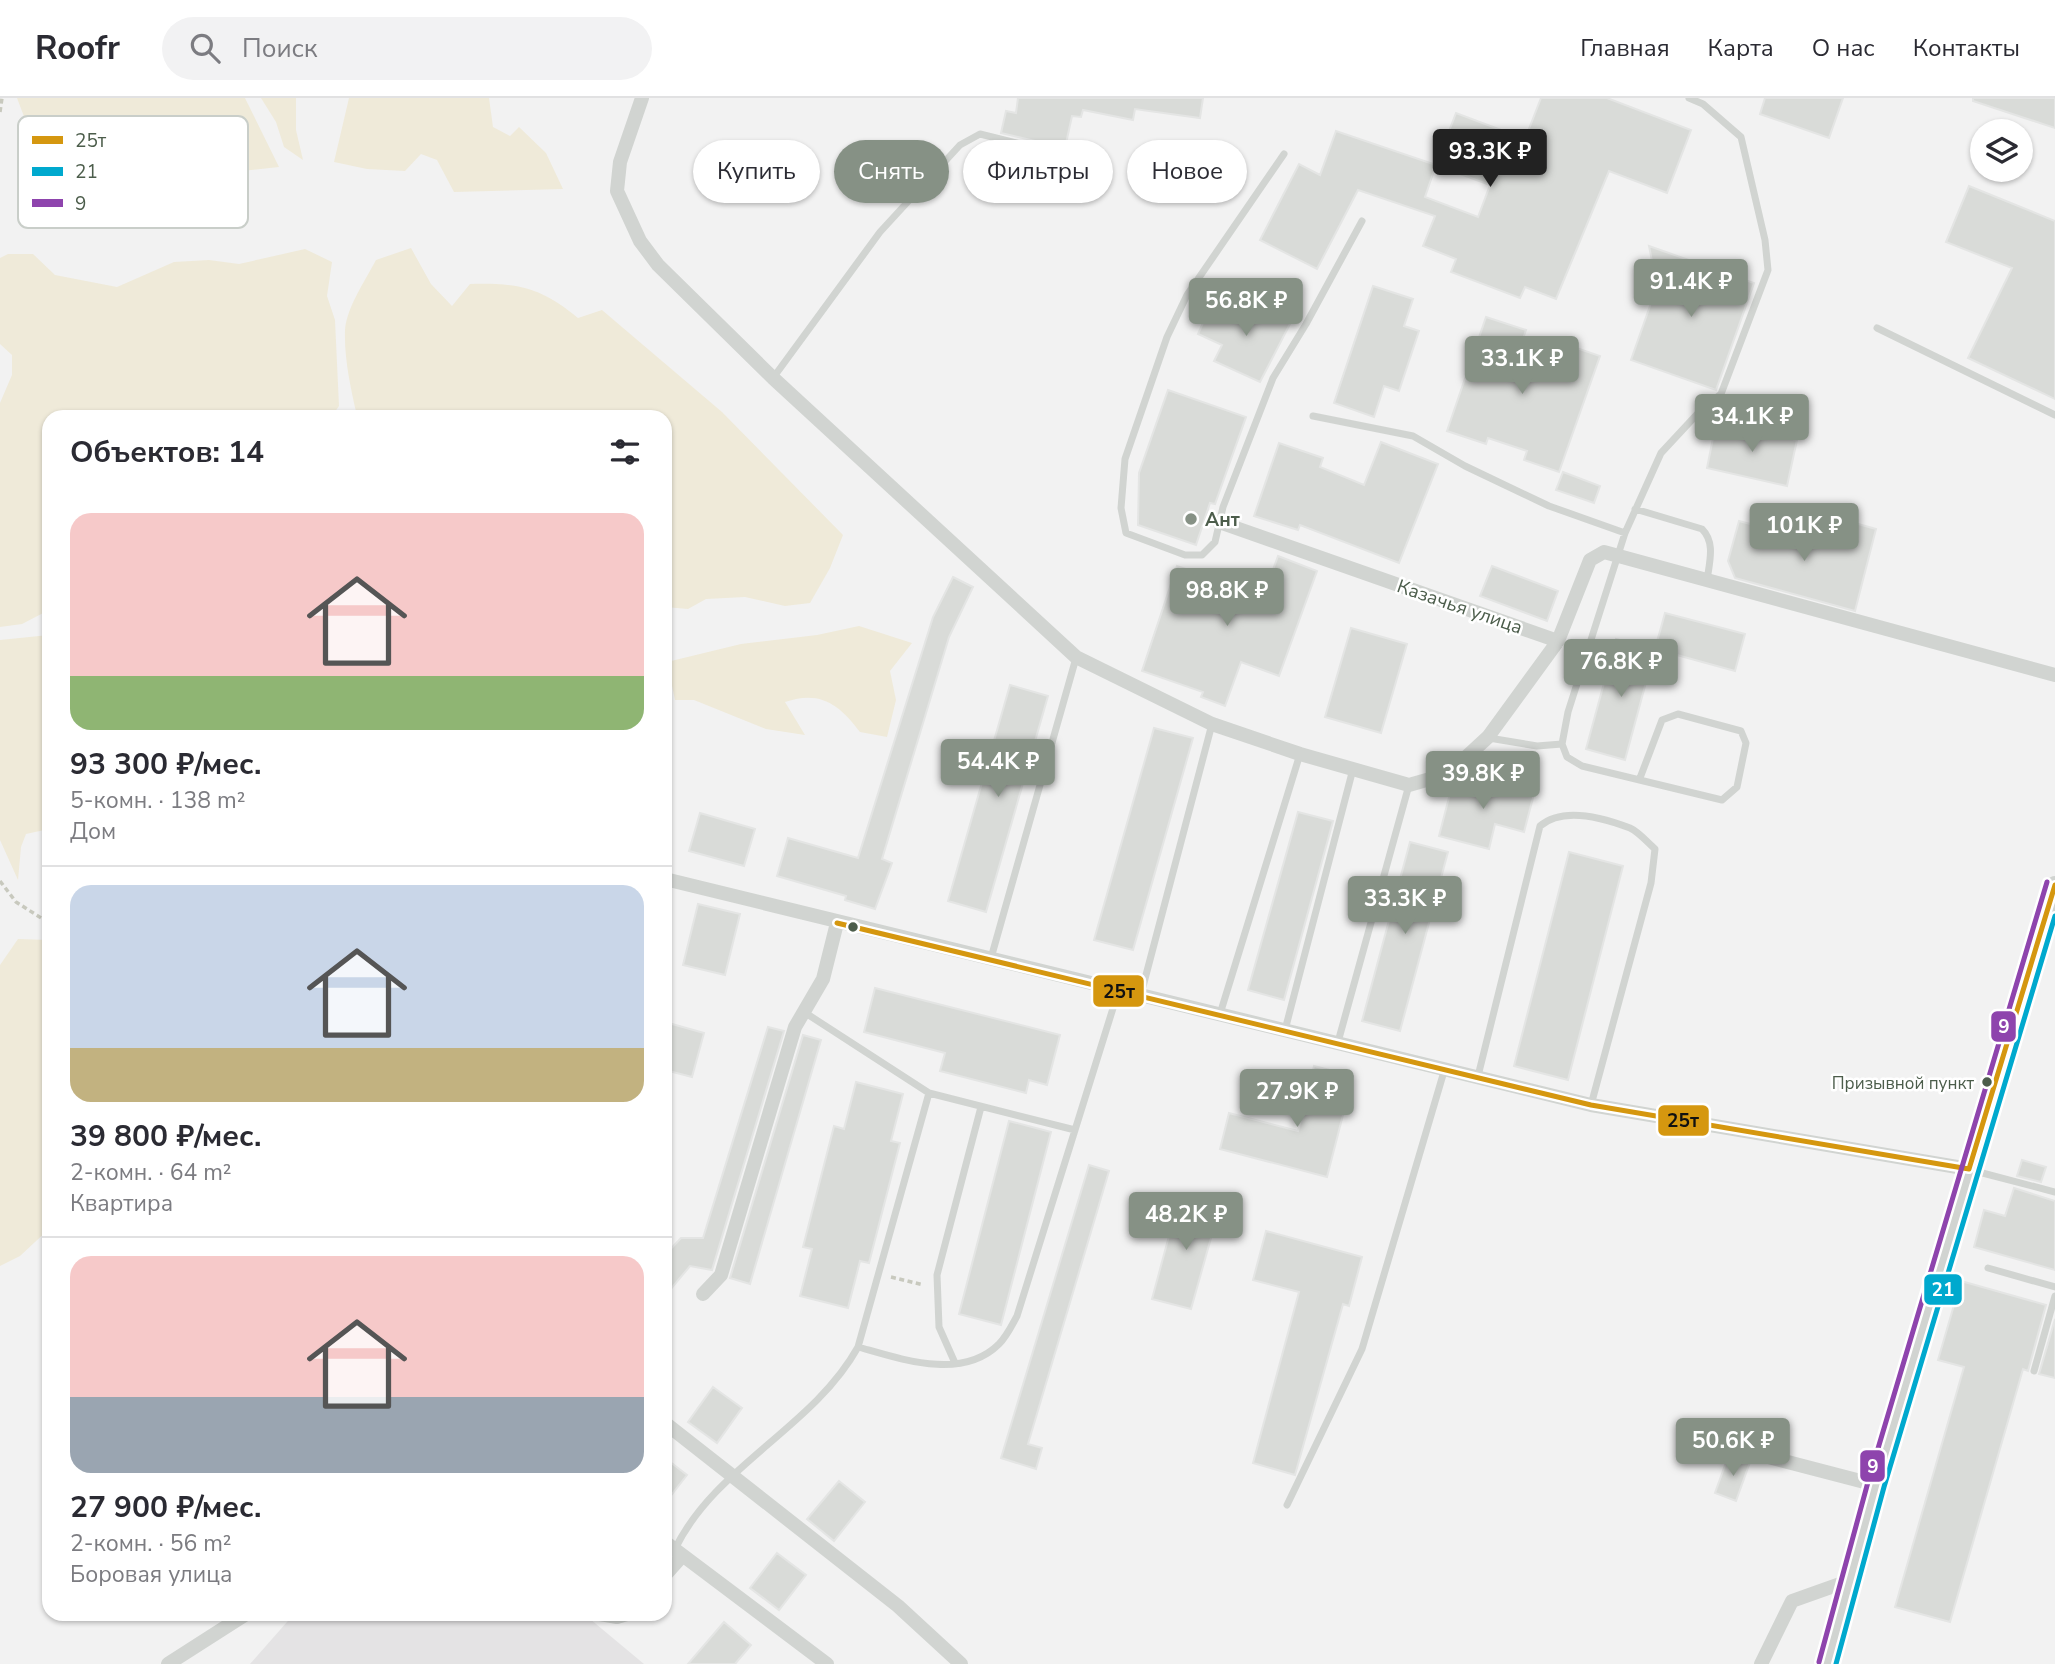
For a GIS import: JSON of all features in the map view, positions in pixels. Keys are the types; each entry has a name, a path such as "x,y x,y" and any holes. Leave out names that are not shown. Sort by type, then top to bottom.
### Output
{"street":[{"path":"642,98 620,162 617,191 640,241 658,265 774,378 1076,657 1212,723 1300,754 1409,785 1437,777 1462,761 1488,737 1558,641 1590,560 1604,552 2055,675"},
{"name":"Казачья улица","path":"1220,522 1558,641"},
{"path":"672,881 1591,1105 1969,1169"},
{"path":"1827,1664 1876,1485 2055,885"},
{"path":"703,1294 721,1276 795,1027 823,979 837,923"},
{"path":"672,1429 898,1606 961,1664"},
{"path":"1753,1453 1876,1485"},
{"path":"674,1549 827,1664"},
{"path":"1761,1664 1793,1601 1851,1580"},
{"path":"168,1664 235,1621"}],"lane":[{"path":"1640,778 1662,720 1678,714 1729,726 1741,732 1746,743 1737,788 1722,800 1582,766 1567,757 1562,744 1568,712 1635,509 1661,453 1701,410 1721,394 1768,270 1765,240 1741,137 1703,104 1689,98"},
{"path":"969,140 980,134 1004,140"},
{"path":"774,378 880,232 963,143"},
{"path":"1284,154 1187,295 1167,337 1125,459 1121,508 1126,533 1185,555 1202,555 1215,542 1273,378 1362,221"},
{"path":"1877,328 2055,415"},
{"path":"1313,416 1413,436 1465,466 1549,506 1625,533"},
{"path":"1635,509 1702,528 1709,536 1711,546 1707,581"},
{"path":"991,958 1076,657"},
{"path":"1141,994 1212,723"},
{"path":"1488,737 1536,746 1562,744"},
{"path":"1220,1014 1300,754"},
{"path":"1285,1030 1353,768"},
{"path":"1338,1042 1409,785"},
{"path":"1478,1076 1540,826 1549,819 1574,814 1632,829 1655,849 1651,883 1591,1105"},
{"path":"858,1347 912,1362 955,1363 987,1353 1001,1343 1017,1316 1119,988"},
{"path":"804,1013 929,1093 1075,1130"},
{"path":"1287,1505 1362,1349 1445,1068"},
{"path":"674,1549 696,1512 824,1395 858,1347 929,1093"},
{"path":"955,1363 939,1327 936,1288 981,1107"},
{"path":"1969,1169 2055,1192"},
{"path":"1988,1268 2055,1287"},
{"path":"2034,1371 2055,1296"}],"path":[{"path":"0,112 2,98"},
{"path":"0,881 16,902 42,919"},
{"path":"879,1274 936,1288"}],"shaded area":[{"path":"17,98 245,98 279,167 248,170 248,116 24,116"},
{"path":"261,98 296,98 296,130 303,160 284,147 276,122"},
{"path":"349,98 489,98 493,127 510,136 519,127 546,153 563,189 454,192 437,160 421,154 405,171 367,169 334,162"},
{"path":"411,248 431,284 452,306 470,284 487,284 515,286 540,293 578,318 602,310 722,412 843,535 830,568 810,603 785,606 745,597 706,599 688,609 672,608 672,410 356,410 348,374 346,321 376,260"},
{"path":"305,249 332,262 327,296 335,320 339,406 336,410 42,410 42,614 22,624 0,627 0,403 12,375 12,355 0,344 0,258 8,254 33,254 55,275 117,287 174,262 209,260 239,264"},
{"path":"859,626 912,643 890,671 896,700 887,737 860,732 836,707 819,699 785,702 805,735 766,729 694,700 675,700 672,661 741,644 817,635"},
{"path":"42,636 42,831 26,834 21,847 18,880 0,840 0,640"},
{"path":"18,939 42,940 42,1236 20,1256 0,1266 0,965"},
{"path":"288,1621 592,1621 644,1664 250,1664"}],"building":[{"path":"1018,98 1203,98 1200,118 1135,109 1133,120 1083,110 1081,117 1072,116 1067,140 1031,140 1001,133 1006,111 1016,113"},
{"path":"1541,98 1607,98 1691,130 1667,193 1609,171 1556,299 1525,287 1520,298 1451,272 1456,259 1423,246 1435,216 1358,190 1317,269 1260,240 1299,164 1320,175 1336,131 1436,165 1456,113 1525,139","holes":["1436,165 1490,185 1478,217 1425,197"]},
{"path":"1765,98 1843,98 1829,138 1760,114"},
{"path":"1973,98 2055,98 2055,128 2033,119 1973,101"},
{"path":"1969,186 2055,221 2055,399 1968,358 2012,268 1946,242"},
{"path":"1649,246 1754,283 1716,390 1631,360 1657,286"},
{"path":"1373,286 1413,299 1404,326 1419,331 1399,391 1384,386 1374,417 1334,403"},
{"path":"1244,299 1291,322 1260,382 1214,361 1222,345 1198,334 1210,307 1235,319"},
{"path":"1486,317 1526,330 1517,356 1556,369 1565,344 1600,356 1559,472 1524,460 1527,451 1488,438 1486,444 1447,431"},
{"path":"1168,390 1246,417 1215,504 1210,503 1196,545 1138,525 1139,473"},
{"path":"1716,423 1797,440 1787,486 1707,468"},
{"path":"1381,442 1438,464 1399,563 1300,525 1298,530 1254,516 1279,443 1323,458 1320,467 1364,485"},
{"path":"1563,472 1600,486 1594,503 1556,490"},
{"path":"1844,520 1876,529 1855,611 1735,578 1728,561 1739,521 1838,547"},
{"path":"1278,556 1317,571 1279,676 1241,662 1225,706 1201,697 1203,692 1142,671 1177,566 1241,588 1244,581 1266,589"},
{"path":"1492,566 1558,591 1547,621 1480,596"},
{"path":"953,577 973,587 949,637 882,859 892,863 875,909 845,900 846,896 777,876 788,838 858,858 933,617"},
{"path":"1665,613 1745,634 1735,671 1655,649"},
{"path":"1351,628 1407,644 1381,733 1325,717"},
{"path":"1616,639 1655,649 1625,760 1586,749"},
{"path":"1010,685 1048,696 986,912 948,901"},
{"path":"1154,728 1193,738 1133,950 1094,940"},
{"path":"1459,774 1534,794 1524,832 1495,824 1489,849 1439,836 1454,778"},
{"path":"1298,812 1333,821 1284,1000 1248,990"},
{"path":"700,813 755,829 744,866 689,851"},
{"path":"1410,842 1448,852 1400,1031 1362,1021"},
{"path":"1569,852 1623,866 1568,1080 1514,1066"},
{"path":"698,904 740,914 725,975 683,965"},
{"path":"875,988 1060,1035 1047,1085 1029,1080 1026,1093 940,1071 945,1053 864,1032"},
{"path":"672,1024 704,1033 692,1077 672,1072"},
{"path":"768,1027 784,1031 712,1270 690,1266 672,1288 672,1248 681,1238 703,1238"},
{"path":"803,1035 821,1040 750,1284 730,1278"},
{"path":"1314,1066 1353,1076 1327,1177 1220,1149 1229,1113 1298,1131"},
{"path":"856,1082 903,1094 891,1141 900,1143 869,1263 860,1261 848,1308 800,1296 812,1249 803,1247 834,1126 844,1129"},
{"path":"1009,1121 1051,1132 1001,1325 959,1314"},
{"path":"2022,1160 2046,1167 2041,1182 2017,1176"},
{"path":"1089,1165 1109,1171 1028,1444 1042,1448 1036,1469 1001,1458"},
{"path":"2014,1188 2055,1201 2055,1270 1974,1247 1984,1210 2005,1216"},
{"path":"1180,1195 1220,1206 1191,1309 1152,1299"},
{"path":"1266,1231 1362,1257 1349,1306 1343,1304 1295,1475 1253,1463 1299,1292 1253,1280"},
{"path":"1961,1281 2046,1305 2028,1371 2023,1369 1950,1622 1895,1607 1964,1367 1938,1360"},
{"path":"2055,1319 2055,1378 2039,1374"},
{"path":"713,1387 742,1408 717,1443 688,1422"},
{"path":"1729,1454 1750,1462 1736,1501 1715,1493"},
{"path":"672,1463 687,1475 672,1494"},
{"path":"839,1481 865,1502 834,1541 807,1519"},
{"path":"777,1553 806,1575 779,1610 750,1588"},
{"path":"724,1622 751,1645 735,1664 688,1664"}],"transit line":[{"name":"9","path":"1819,1662 1868,1482 2047,882"},
{"name":"25т","path":"1969,1169 2055,885"},
{"name":"21","path":"1836,1664 1884,1487 2055,916"},
{"name":"25т","path":"837,923 1591,1105 1969,1169"}],"place":[{"name":"Ант","path":"1191,519"},
{"name":"Призывной пункт","path":"1987,1082"}]}
